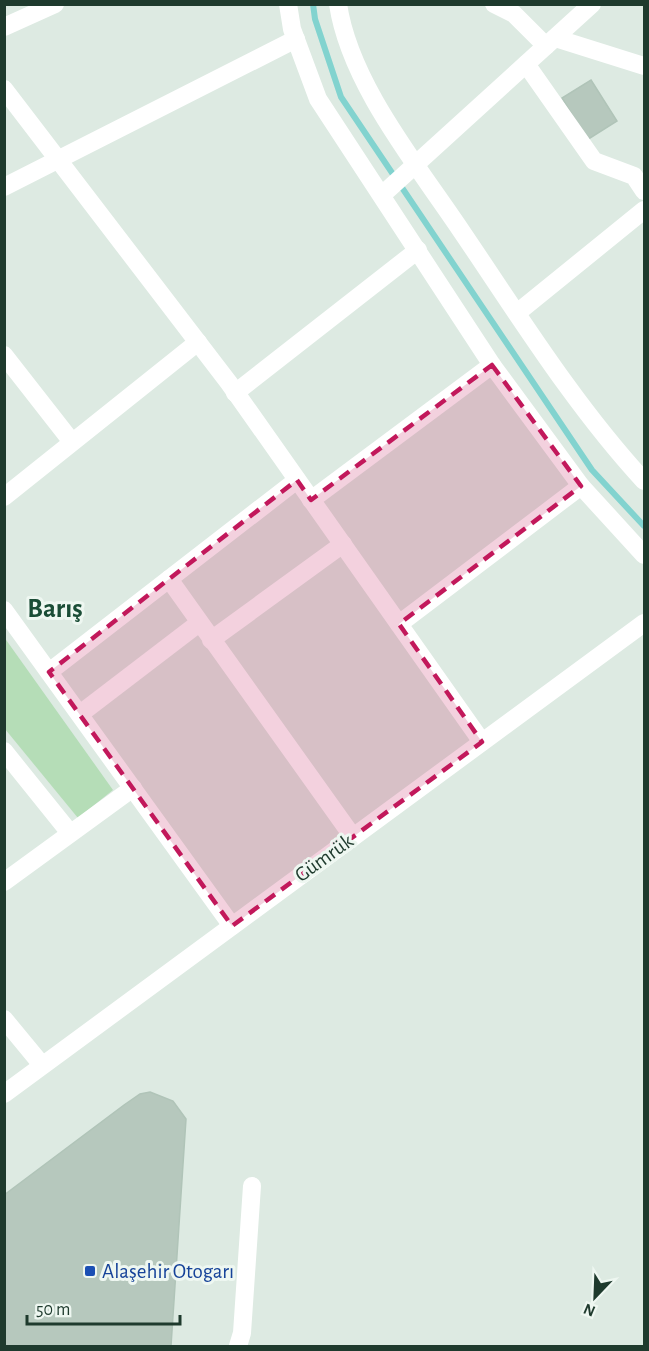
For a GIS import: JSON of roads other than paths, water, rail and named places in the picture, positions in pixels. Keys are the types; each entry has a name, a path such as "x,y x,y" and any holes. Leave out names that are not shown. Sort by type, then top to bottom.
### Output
{"street":[{"path":"4,27 55,4"},
{"path":"288,4 296,39 318,99 399,181 517,313 580,407 638,462 645,481"},
{"path":"338,4 340,20 399,181 418,250 492,365 581,486 645,555"},
{"path":"494,4 514,14 551,42 645,66"},
{"path":"399,181 591,4"},
{"path":"4,187 296,39"},
{"path":"526,64 594,161 641,178"},
{"path":"4,89 60,159 198,342 482,742"},
{"path":"517,313 645,210"},
{"path":"235,393 418,250"},
{"path":"4,497 198,342"},
{"path":"4,355 72,442"},
{"path":"311,500 492,365"},
{"path":"49,672 297,480"},
{"path":"399,624 581,486"},
{"path":"211,640 343,544"},
{"path":"169,579 353,837"},
{"path":"4,610 232,926"},
{"path":"80,714 199,623"},
{"name":"Gümrük","path":"4,1094 645,623"},
{"path":"4,751 70,833"},
{"path":"4,882 133,788"},
{"path":"4,1019 42,1065"},
{"path":"238,1347 242,1333 252,1185"}],"waterway":[{"path":"313,4 315,19 341,97 592,470 644,526"}],"place":[{"name":"Alaşehir Otogarı","path":"90,1271"}],"district":[{"name":"Barış","path":"55,608"}]}
